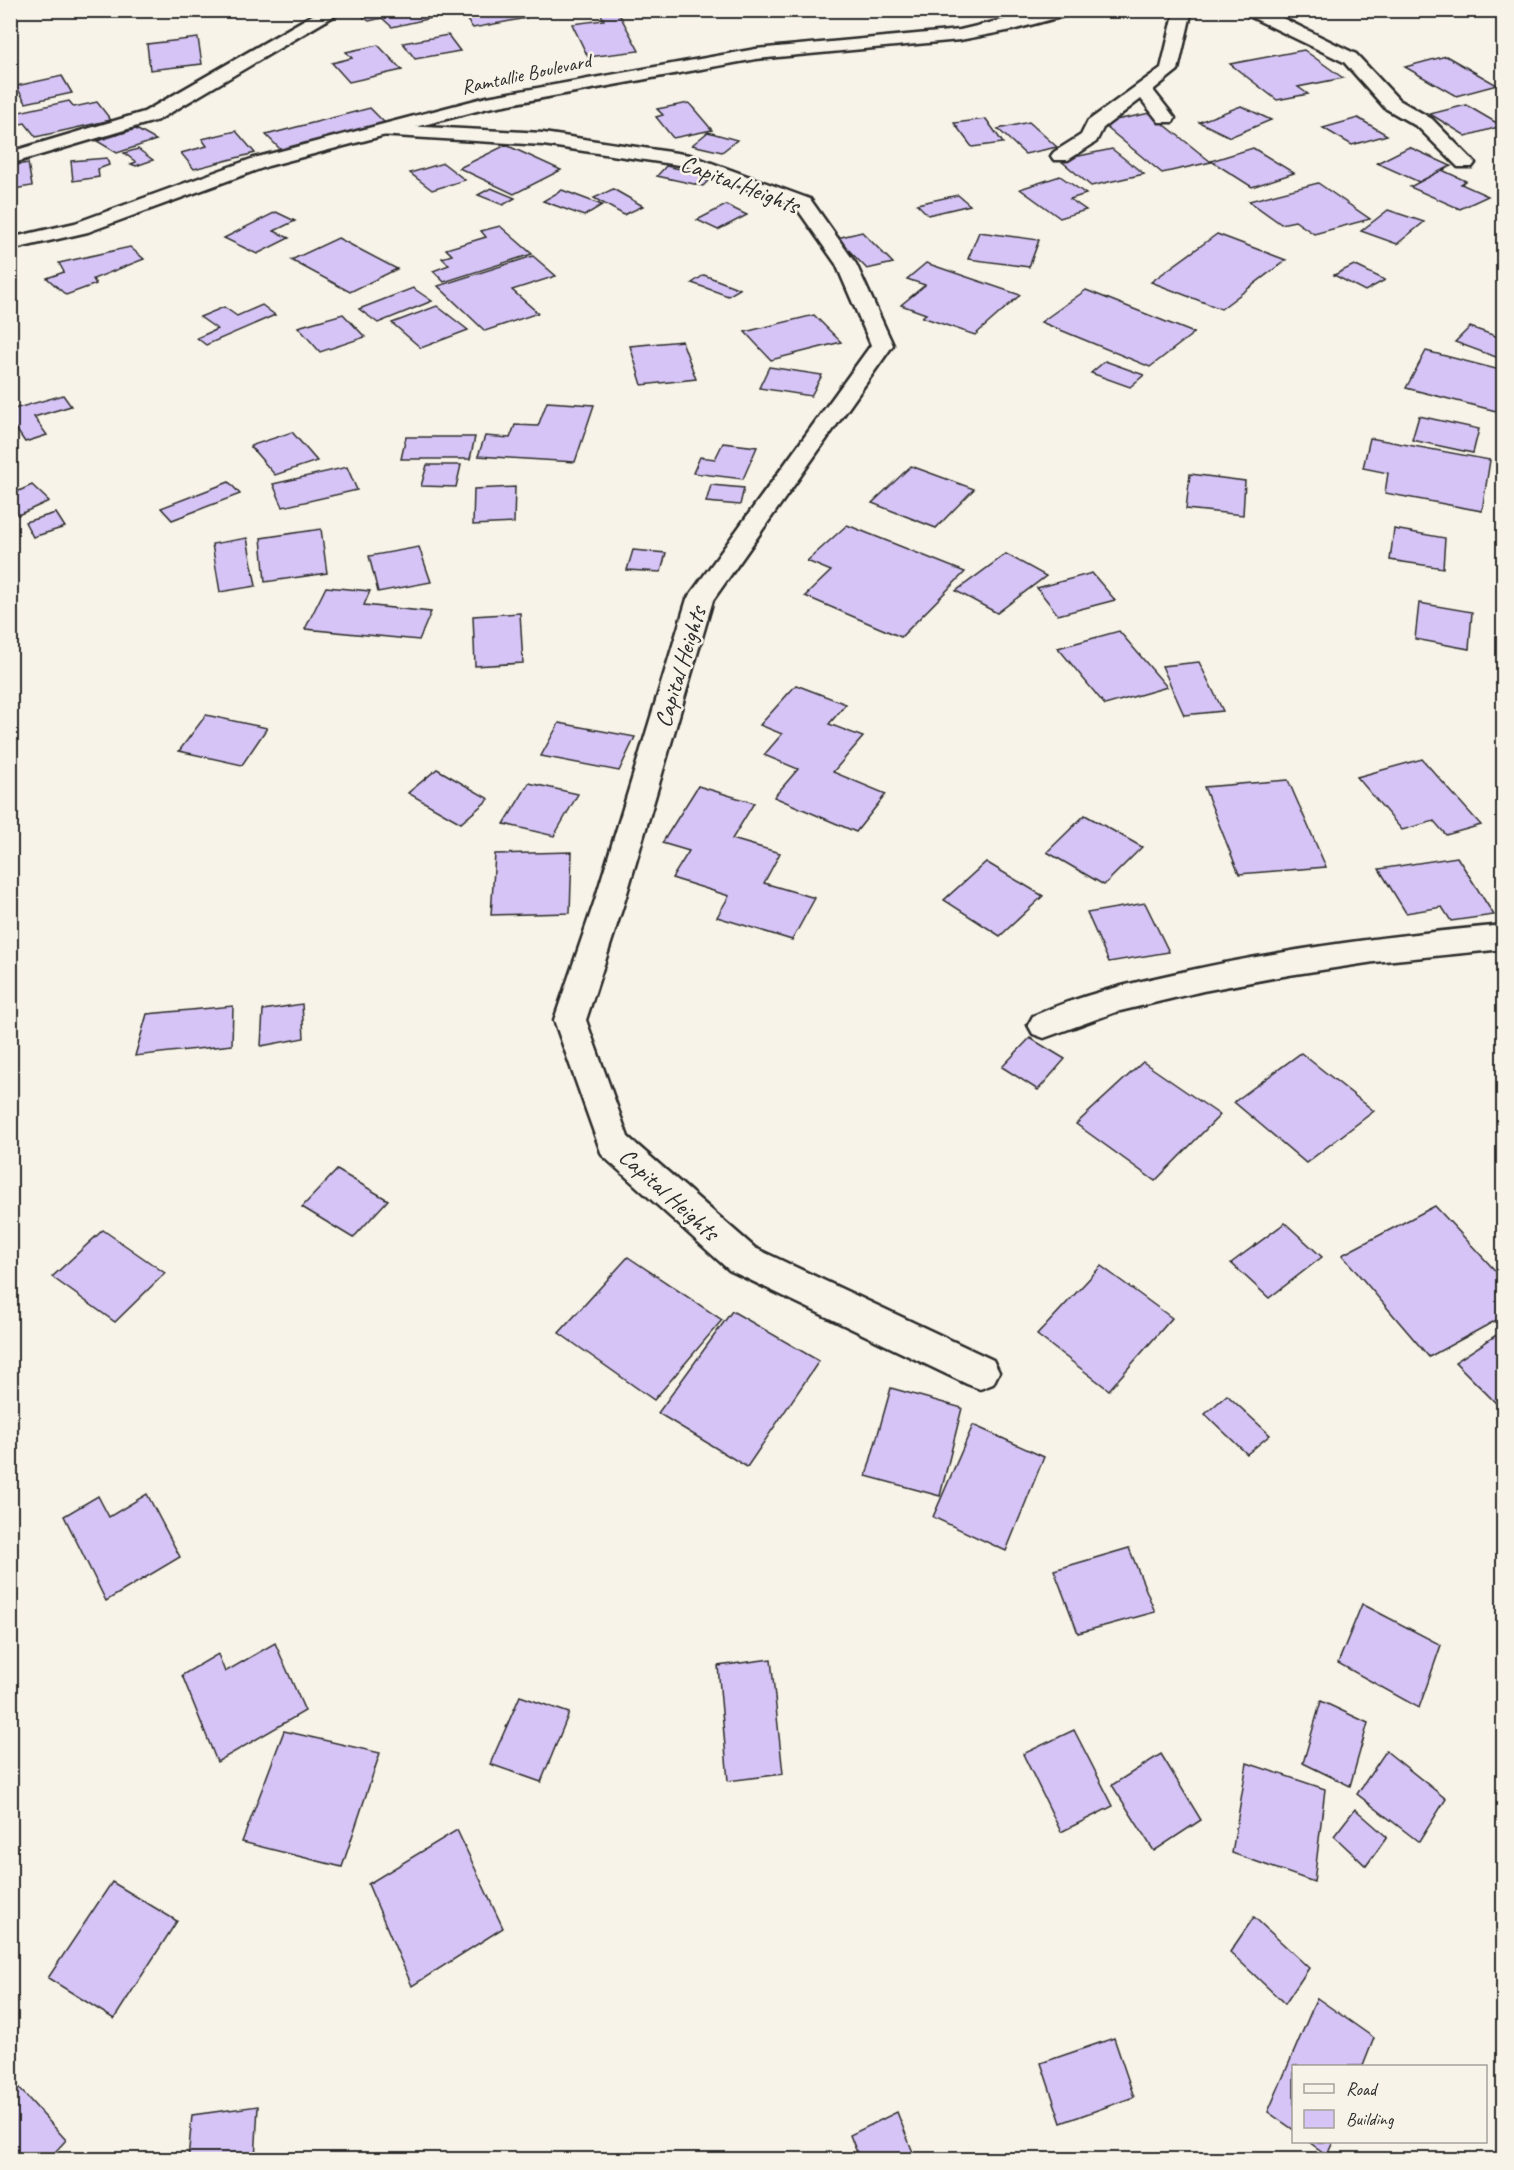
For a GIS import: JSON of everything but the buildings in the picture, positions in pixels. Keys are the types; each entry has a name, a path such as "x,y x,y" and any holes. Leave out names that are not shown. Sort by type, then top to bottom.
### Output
{"street":[{"path":"10,158 151,116 310,22 336,10"},
{"name":"Ramtallie Boulevard","path":"10,244 81,228 261,162 487,103 670,68 827,46 960,35 1012,25 1065,10"},
{"path":"1061,156 1089,138 1095,125 1169,70 1184,10"},
{"path":"1251,10 1350,58 1392,104 1425,123 1465,163"},
{"path":"1143,89 1166,118"},
{"name":"Capital Heights","path":"385,131 543,139 690,161 803,203 846,264 882,345 700,599 610,900 570,1020 614,1145 742,1259 980,1372"},
{"path":"1044,1024 1072,1012 1239,970 1423,943 1503,937"}]}
